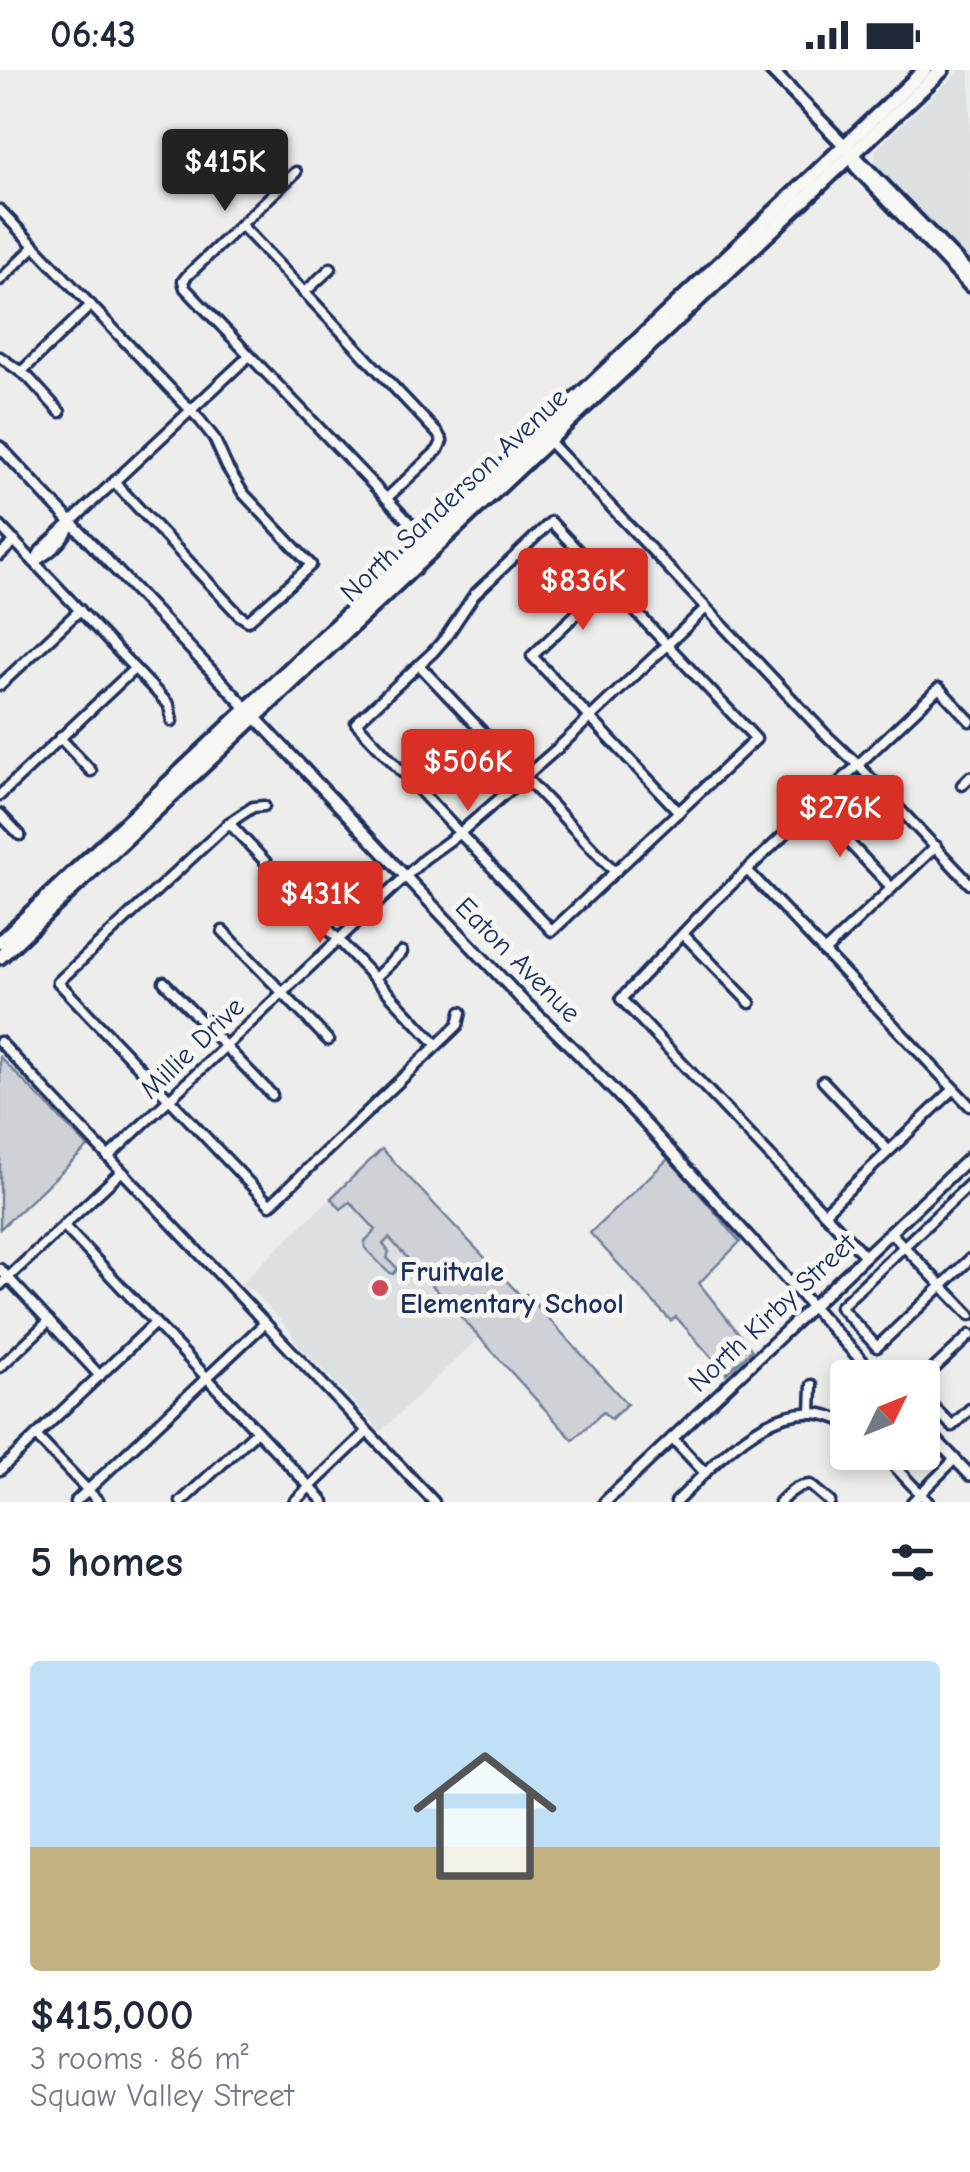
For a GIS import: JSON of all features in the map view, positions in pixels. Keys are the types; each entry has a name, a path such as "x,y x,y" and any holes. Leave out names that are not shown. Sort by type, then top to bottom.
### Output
{"highway":[{"name":"North Sanderson Avenue","path":"848,151 925,70"},
{"name":"North Sanderson Avenue","path":"0,958 544,436 848,151 942,70"},
{"name":"North Sanderson Avenue","path":"0,942 251,713"}],"main road":[{"path":"771,70 970,274"},
{"path":"848,151 856,166 970,286"}],"street":[{"path":"296,172 184,281 185,288 430,544"},
{"path":"0,210 191,411 214,438 226,467 244,493 311,565 248,621 114,482"},
{"path":"241,225 442,441 438,450 387,498"},
{"path":"0,280 34,246"},
{"path":"304,293 331,268"},
{"path":"21,372 91,305"},
{"path":"34,562 40,550 250,356"},
{"path":"0,357 21,372 60,412"},
{"path":"544,436 970,884"},
{"name":"Eaton Avenue","path":"0,447 523,1001 561,1035 693,1174 861,1360"},
{"path":"551,522 608,583 756,739 552,931 356,723 419,665 446,637 474,595 551,522"},
{"path":"0,526 169,706 172,721"},
{"path":"0,555 14,541"},
{"path":"608,583 532,656 679,812"},
{"name":"Millie Drive","path":"108,1158 405,876 460,833 590,718 706,608"},
{"path":"0,685 80,610"},
{"path":"419,665 614,872"},
{"path":"0,794 134,669"},
{"path":"864,1256 622,999 747,870 939,688 970,721"},
{"path":"60,738 90,772"},
{"path":"962,785 970,777"},
{"path":"264,806 253,807 229,823 58,982 270,1205 458,1024 461,1012"},
{"path":"814,806 892,888"},
{"path":"0,814 20,836"},
{"path":"229,823 437,1044"},
{"path":"824,952 936,846"},
{"path":"747,870 970,1106"},
{"path":"301,898 326,874"},
{"path":"222,932 328,1040"},
{"path":"683,934 750,1004"},
{"path":"375,978 402,952"},
{"path":"164,982 272,1095"},
{"path":"0,1042 434,1502"},
{"path":"823,1081 889,1151"},
{"path":"824,1213 954,1090"},
{"name":"North Kirby Street","path":"605,1502 970,1156"},
{"path":"0,1285 121,1172"},
{"path":"970,1184 840,1308 878,1347 970,1259"},
{"path":"64,1226 324,1502"},
{"path":"890,1232 970,1315"},
{"path":"0,1269 100,1376"},
{"path":"0,1368 49,1320"},
{"path":"0,1470 155,1323"},
{"path":"75,1502 265,1324"},
{"path":"940,1363 970,1334"},
{"path":"811,1413 812,1386"},
{"path":"940,1413 952,1426 970,1408"},
{"path":"676,1502 745,1437 766,1423 811,1413 830,1417"},
{"path":"182,1502 257,1431"},
{"path":"294,1502 367,1432"},
{"path":"36,1436 99,1502"},
{"path":"672,1438 705,1474"},
{"path":"940,1443 970,1475"},
{"path":"912,1502 955,1459"},
{"path":"897,1470 928,1502"},
{"path":"780,1502 800,1486 810,1485 830,1502"}],"shaded area":[{"path":"960,70 970,70 970,263 875,163 876,149"},
{"path":"0,1057 88,1147 0,1229"},
{"name":"Fruitvale Elementary School","path":"382,1149 522,1297 381,1431 253,1291 240,1284"},
{"path":"382,1149 522,1297 526,1294 627,1404 611,1419 603,1412 573,1440 389,1238 383,1244 389,1252 387,1258 398,1269 393,1274 365,1248 365,1241 376,1230 350,1202 341,1209 331,1198"},
{"path":"669,1158 740,1242 699,1283 752,1350 726,1374 676,1317 671,1321 590,1233"}],"place":[{"name":"Fruitvale Elementary School","path":"380,1288"}]}
